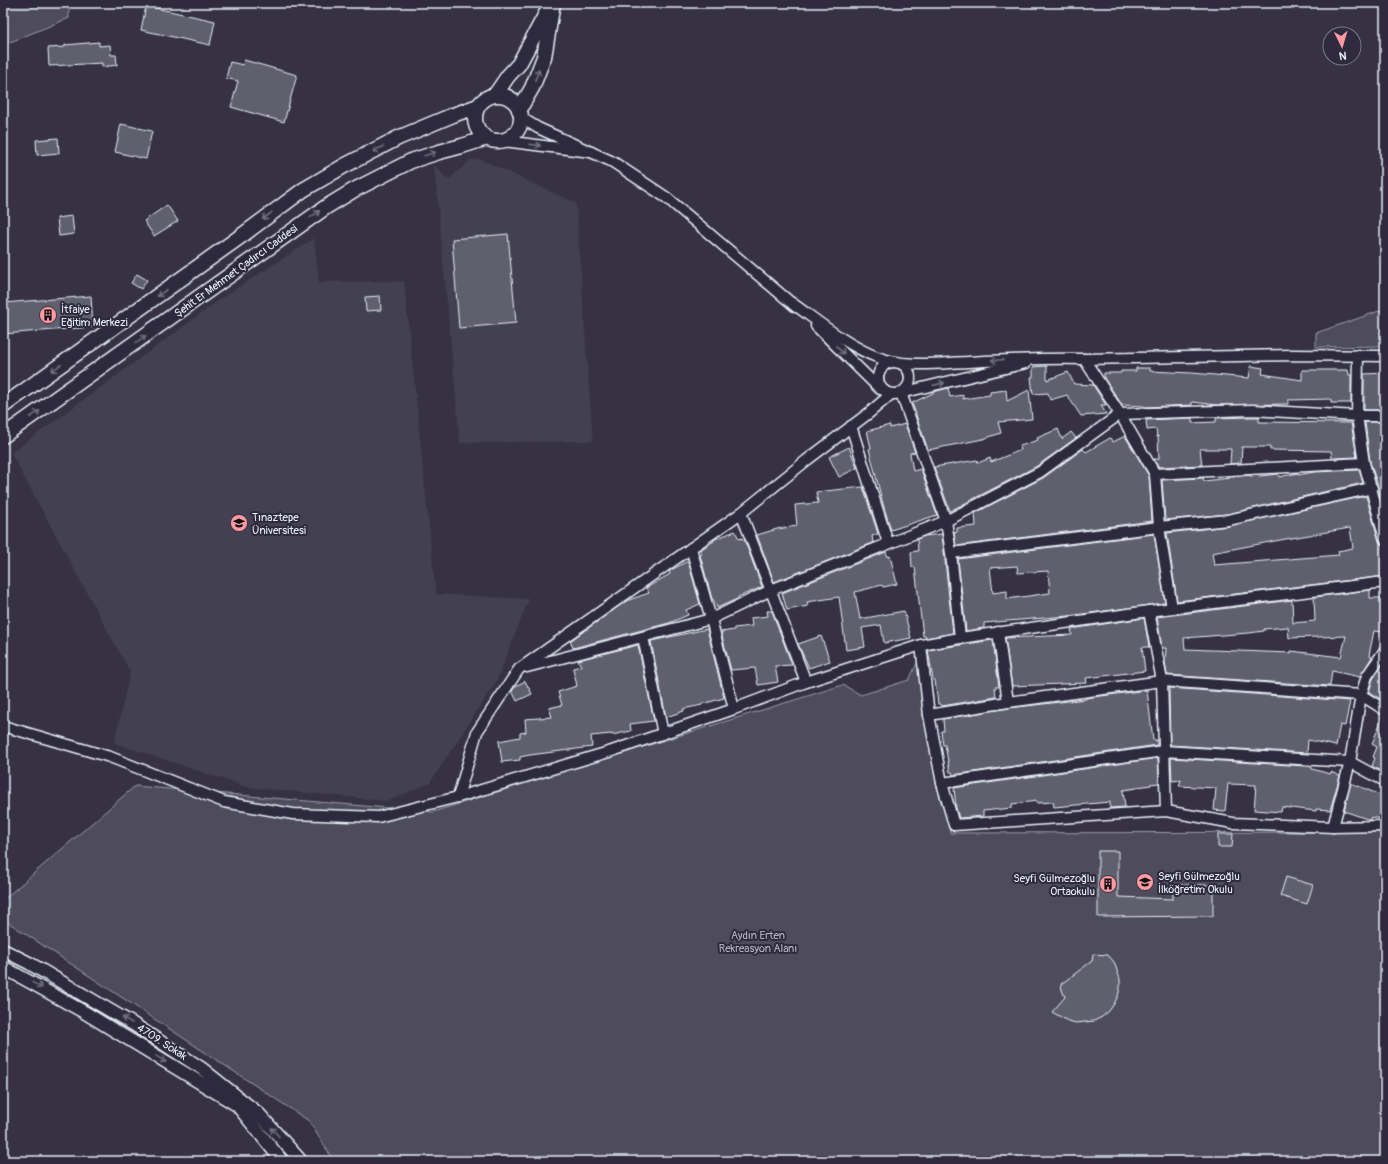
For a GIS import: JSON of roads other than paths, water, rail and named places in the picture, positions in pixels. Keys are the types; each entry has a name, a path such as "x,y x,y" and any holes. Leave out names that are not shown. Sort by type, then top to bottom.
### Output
{"main road":[{"path":"495,95 508,76 519,64 553,3"},
{"path":"520,114 515,103 510,98 503,95 495,95 488,97 478,106 475,113 475,120 481,133 491,139 504,140 516,131 519,125 520,114 544,57 553,3"},
{"path":"3,406 303,190 338,169 398,138 478,106"},
{"name":"Şehit Er Mehmet Çadırcı Caddesi","path":"3,436 326,207 354,190 411,161 439,152 491,139"}],"street":[{"path":"520,114 538,128 613,162 667,198 792,303 885,392 896,395 1050,358"},
{"path":"491,139 591,152"},
{"path":"792,303 851,345 878,358 896,362 922,364 1050,358 1084,359 1286,355 1385,356"},
{"path":"1358,355 1357,416 1364,463 1385,539"},
{"path":"1084,359 1120,414 1155,474 1160,527 1172,608"},
{"path":"880,388 877,378 878,372 885,364 896,362 905,367 910,376 908,386 901,393"},
{"path":"901,393 946,521 952,553 960,638"},
{"path":"458,797 476,732 519,669 741,513 890,394"},
{"path":"519,669 711,619 771,590 946,521 1040,472 1120,414 1253,410 1357,416 1385,416"},
{"path":"851,426 888,543"},
{"path":"1155,474 1364,463"},
{"path":"952,553 1228,520 1372,488"},
{"path":"741,513 806,682"},
{"path":"691,548 734,709"},
{"path":"3,726 110,757 224,802 293,814 378,817 458,797 612,751 734,709 806,682 921,645 998,632 1149,611 1385,582"},
{"path":"1149,611 1162,681 1166,811"},
{"path":"998,632 1008,702"},
{"path":"643,637 662,734"},
{"path":"921,645 929,715 942,783 954,825 1166,811 1232,823 1333,827 1385,826"},
{"path":"1333,827 1350,762 1361,696 1367,676 1385,650"},
{"path":"929,715 1008,702 1162,681 1361,696 1385,710"},
{"path":"942,783 1163,751 1350,762 1385,781"},
{"name":"4709. Sokak","path":"3,950 29,963 133,1024 201,1068 259,1114 301,1161"},
{"name":"4709. Sokak","path":"3,967 84,1012 237,1105 282,1161"}],"place":[{"name":"İtfaiye Eğitim Merkezi","path":"48,315"},
{"name":"Tınaztepe Üniversitesi","path":"239,523"},
{"name":"Seyfi Gülmezoğlu İlköğretim Okulu","path":"1145,882"},
{"name":"Seyfi Gülmezoğlu Ortaokulu","path":"1108,884"}],"park label":[{"name":"Aydın Erten Rekreasyon Alanı","path":"758,941"}]}
